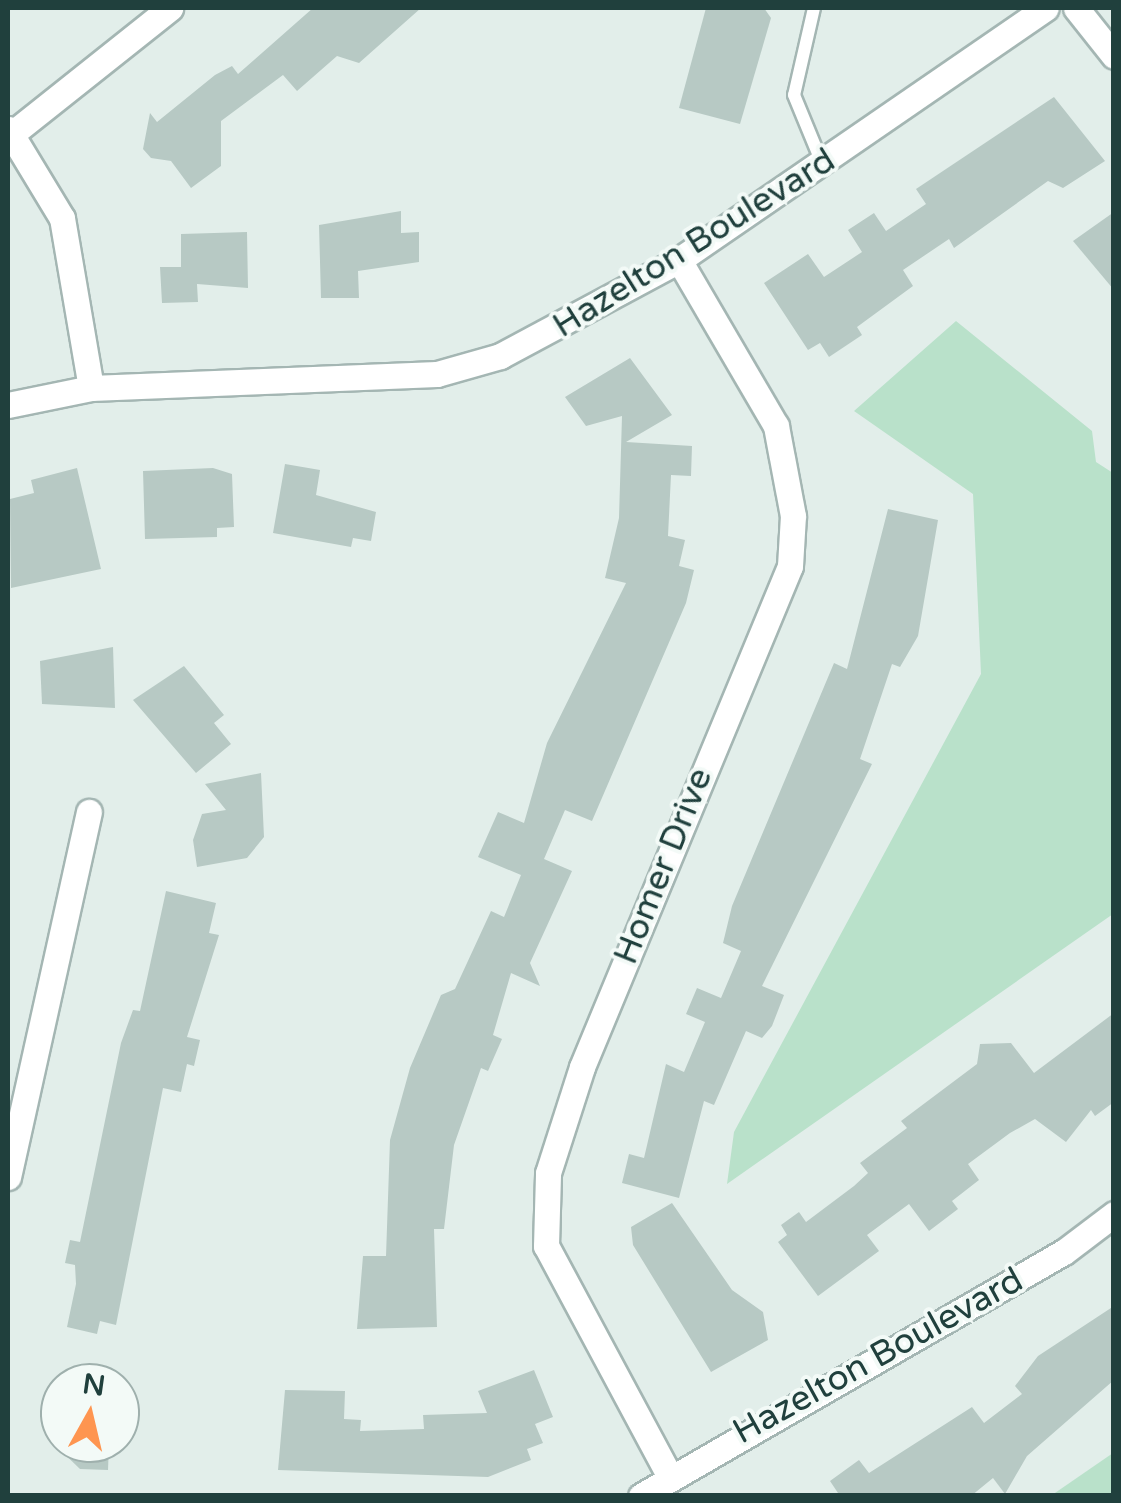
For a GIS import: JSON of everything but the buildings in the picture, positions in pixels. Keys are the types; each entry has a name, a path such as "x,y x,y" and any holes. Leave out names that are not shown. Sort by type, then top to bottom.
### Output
{"street":[{"path":"91,388 62,218 10,131 170,8"},
{"name":"Hazelton Boulevard","path":"8,405 91,388 437,374 546,338 679,260 1046,8"},
{"path":"1076,8 1114,56"},
{"name":"Homer Drive","path":"669,1474 546,1246 548,1173 582,1066 790,566 794,516 776,426 679,260"},
{"path":"8,1177 89,812"},
{"name":"Hazelton Boulevard","path":"641,1496 669,1474 1064,1252 1114,1214"}],"lane":[{"path":"814,8 794,96 822,163"}],"green space":[{"path":"956,321 1092,431 1096,462 1113,473 1113,914 727,1184 734,1132 981,674 973,494 854,411"},
{"path":"1113,1453 1113,1495 1052,1495"}]}
